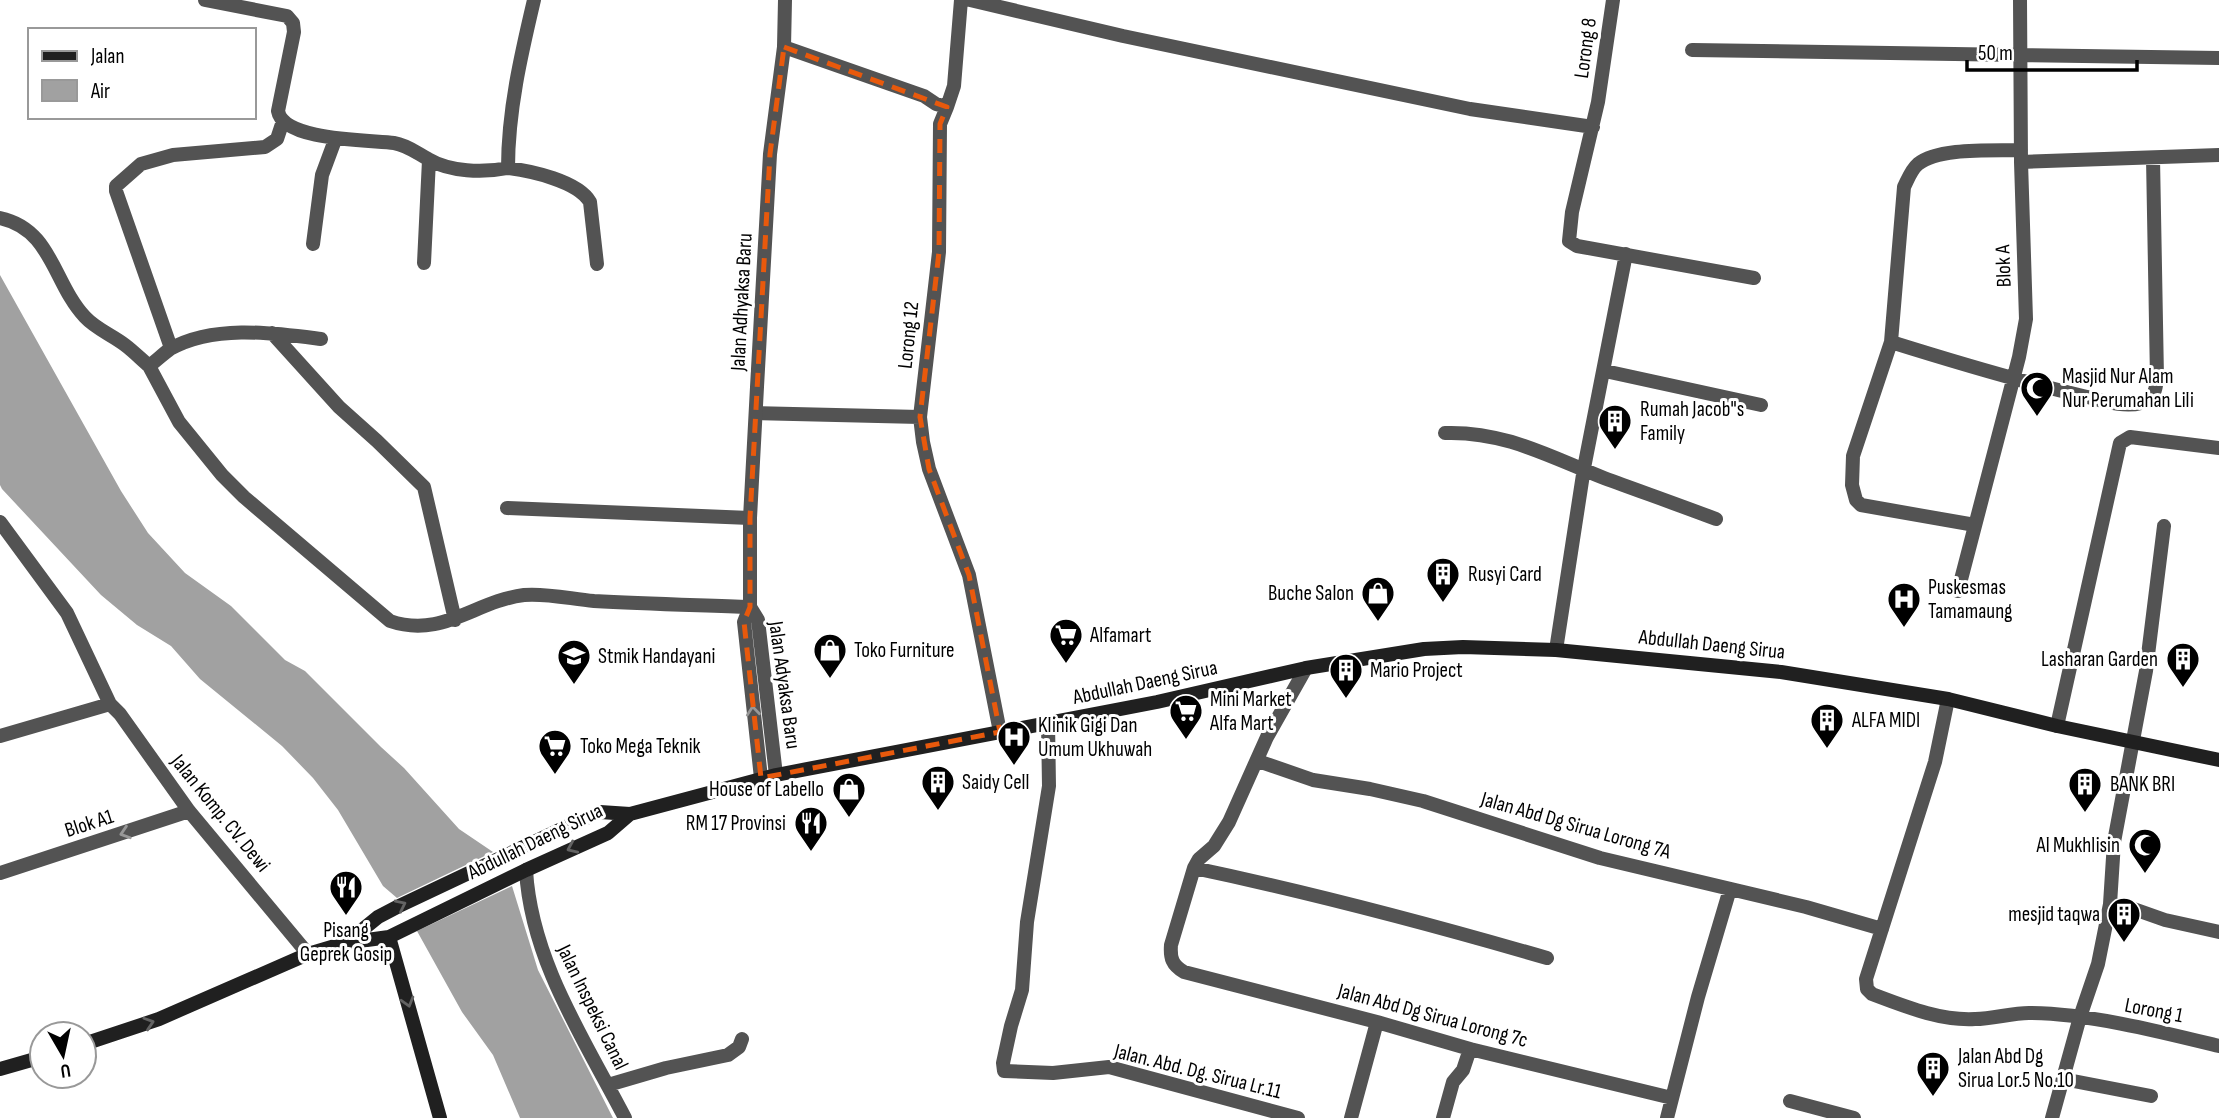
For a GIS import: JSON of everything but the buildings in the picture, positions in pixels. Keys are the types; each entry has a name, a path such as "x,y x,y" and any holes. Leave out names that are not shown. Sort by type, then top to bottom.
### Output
{"main road":[{"name":"Abdullah Daeng Sirua","path":"98,1039 159,1019 308,954 345,943 389,937 491,886 608,833 630,814 769,776 1157,702 1306,668 1424,649 1486,647 1556,650 1781,672 1948,699 2057,726 2219,760"},
{"path":"345,943 378,917 572,824 600,812 630,814"},
{"path":"389,937 440,1118"},
{"path":"0,1069 28,1061"}],"street":[{"path":"205,0 286,16 291,20 294,32 278,111 283,121 335,140 396,143 429,160 462,169 508,168 540,174 581,190 590,202 597,264"},
{"path":"508,168 508,142 521,55 534,0"},
{"name":"Jalan Adhyaksa Baru","path":"750,607 750,518 770,153 784,47 785,0"},
{"name":"Lorong 12","path":"961,0 954,86 940,124 939,252 920,417 929,469 969,575 1000,732"},
{"path":"970,0 1144,41 1470,109 1593,125"},
{"name":"Lorong 8","path":"1613,0 1598,102 1572,212 1569,241 1577,246 1626,254"},
{"name":"Blok A","path":"1958,591 2019,357 2026,320 2020,0"},
{"path":"784,47 924,96 947,107"},
{"path":"1692,50 2219,58"},
{"path":"171,348 125,220 116,186 141,164 173,155 265,147 277,139 283,121"},
{"path":"313,244 322,176 335,140"},
{"path":"1975,525 1868,508 1856,500 1852,474 1853,456 1891,342 1904,187 1912,171 1925,160 1945,153 2153,158 2219,155"},
{"path":"1891,342 2012,380 2119,404 2138,404 2153,396 2157,378 2153,158"},
{"path":"424,263 429,160"},
{"path":"0,218 11,220 30,231 40,242 84,317 126,345 149,366 179,422 222,475 244,497 390,621 407,627 422,627 455,620 477,608 526,595 750,607"},
{"path":"1556,650 1584,468 1626,254 1754,278"},
{"path":"149,366 171,348 206,337 235,332 272,332 321,339"},
{"path":"272,332 339,407 424,487 455,620"},
{"path":"1605,371 1761,405"},
{"path":"756,413 920,417"},
{"path":"1445,433 1470,432 1523,444 1716,520"},
{"path":"2057,726 2120,443 2130,437 2219,448"},
{"path":"507,508 750,518"},
{"name":"Jalan Komp. CV. Dewi","path":"0,522 67,613 106,706 120,714 189,811 308,954"},
{"path":"2052,1118 2098,964 2110,904 2114,842 2146,671 2164,526"},
{"name":"Jalan Adyaksa Baru","path":"750,607 758,620 769,776"},
{"path":"1306,668 1268,737 1229,822 1214,846 1199,859 1194,869 1285,887 1398,915 1547,958"},
{"path":"1882,929 1935,762 1948,699"},
{"path":"0,736 106,706"},
{"name":"Jalan. Abd. Dg. Sirua Lr.11","path":"1048,722 1049,786 1027,922 1022,990 1009,1036 1003,1063 1004,1071 1053,1073 1109,1068 1298,1118"},
{"name":"Jalan Abd Dg Sirua Lorong 7A","path":"1258,761 1313,780 1423,801 1600,858 1806,907 1882,929"},
{"name":"Blok A1","path":"0,873 189,811"},
{"name":"Jalan Abd Dg Sirua Lorong 7c","path":"1194,869 1178,917 1170,955 1174,964 1184,972 1470,1049 1672,1098"},
{"name":"Jalan Inspeksi Canal","path":"526,870 530,911 550,973 625,1118"},
{"path":"1667,1118 1730,889"},
{"path":"2110,904 2219,932"},
{"name":"Lorong 1","path":"1882,929 1866,979 1867,989 1872,994 1917,1011 1973,1020 2027,1013 2080,1017 2219,1046"},
{"path":"1351,1118 1377,1022"},
{"path":"608,1085 654,1071 727,1055 739,1047 742,1039"},
{"path":"1443,1118 1453,1082 1463,1070 1470,1049"},
{"path":"2063,1079 2151,1096"},
{"path":"1790,1101 1854,1118"}],"highlighted area":[{"path":"784,47 947,107 940,124 939,252 920,417 929,469 969,575 1000,732 761,778 744,622 750,607 750,518 770,154"}],"water":[{"path":"0,275 121,491 148,533 185,573 231,606 285,660 305,671 404,768 459,829 493,852 397,898 383,886 338,810 313,778 282,746 200,679 171,646 137,625 101,595 2,489"},
{"path":"512,886 538,970 613,1118 520,1118 493,1055 462,1012 417,931"}],"place":[{"name":"Masjid Nur Alam Nur Perumahan Lili","path":"2037,418"},
{"name":"Rumah Jacob\"s Family","path":"1615,451"},
{"name":"Rusyi Card","path":"1443,604"},
{"name":"Buche Salon","path":"1378,623"},
{"name":"Puskesmas Tamamaung","path":"1904,629"},
{"name":"Alfamart","path":"1066,665"},
{"name":"Toko Furniture","path":"830,680"},
{"name":"Stmik Handayani","path":"574,686"},
{"name":"Lasharan Garden","path":"2183,689"},
{"name":"Mario Project","path":"1346,700"},
{"name":"Mini Market Alfa Mart","path":"1186,741"},
{"name":"ALFA MIDI","path":"1827,750"},
{"name":"Klinik Gigi Dan Umum Ukhuwah","path":"1014,767"},
{"name":"Toko Mega Teknik","path":"555,776"},
{"name":"Saidy Cell","path":"938,812"},
{"name":"BANK BRI","path":"2085,814"},
{"name":"House of Labello","path":"849,819"},
{"name":"RM 17 Provinsi","path":"811,853"},
{"name":"Al Mukhlisin","path":"2145,875"},
{"name":"Pisang Geprek Gosip","path":"346,917"},
{"name":"mesjid taqwa","path":"2124,944"},
{"name":"Jalan Abd Dg Sirua Lor.5 No.10","path":"1933,1098"}]}
